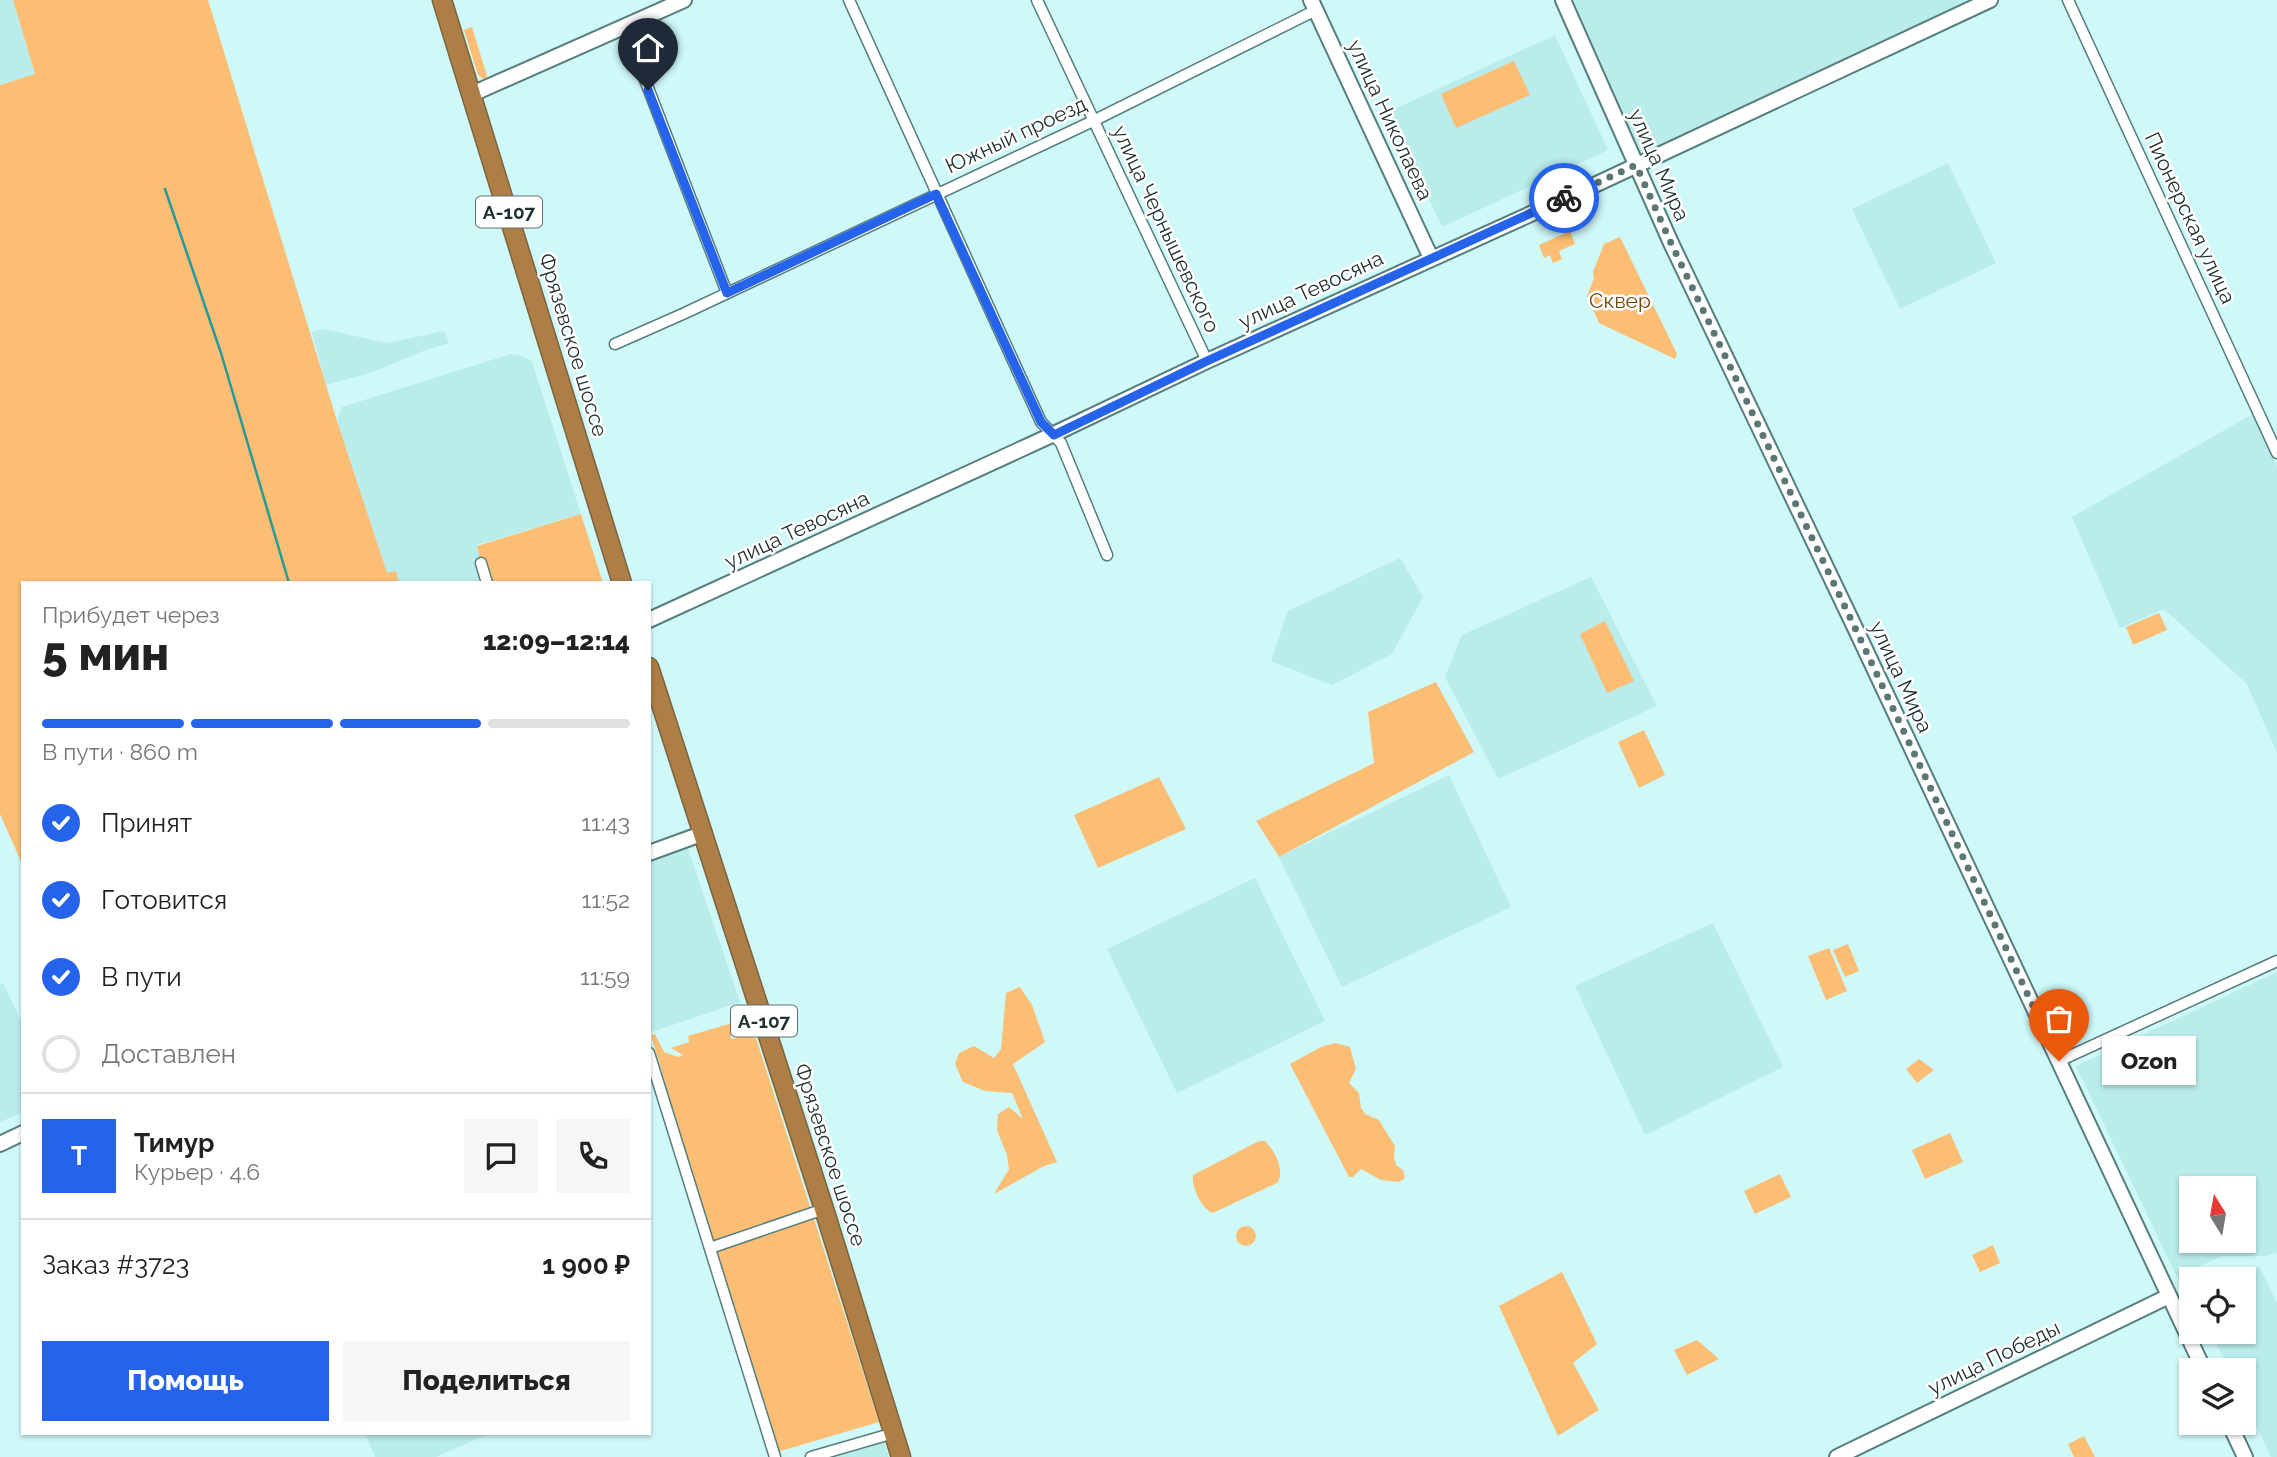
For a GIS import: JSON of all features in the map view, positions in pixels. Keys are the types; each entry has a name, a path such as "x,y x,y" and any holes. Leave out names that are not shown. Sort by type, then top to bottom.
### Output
{"highway":[{"name":"Фрязевское шоссе","path":"442,0 621,581"},
{"name":"Фрязевское шоссе","path":"651,673 901,1457"}],"main road":[{"path":"472,94 684,0"},
{"name":"улица Мира","path":"1563,0 1671,243 2198,1358"},
{"name":"улица Тевосяна","path":"651,619 1990,0"},
{"name":"улица Николаева","path":"1313,5 1431,258"},
{"path":"651,852 704,833"},
{"path":"0,1144 21,1134"},
{"name":"улица Победы","path":"1837,1457 2169,1296"},
{"path":"2235,1435 2245,1457"}],"street":[{"path":"849,0 1041,422 1054,435 1071,466 1107,555"},
{"name":"улица Чернышевского","path":"1037,0 1207,361"},
{"name":"Пионерская улица","path":"2068,0 2277,453"},
{"name":"Южный проезд","path":"615,344 1093,121 1313,5"},
{"path":"625,28 727,293"},
{"path":"481,563 486,581"},
{"path":"2059,1061 2277,961"},
{"path":"651,1059 775,1457"},
{"path":"710,1248 824,1209"},
{"path":"811,1457 894,1433"}],"shaded area":[{"path":"0,0 13,0 35,74 0,85"},
{"path":"1563,0 1990,0 1636,165"},
{"path":"1555,35 1608,150 1442,227 1388,112"},
{"path":"1948,163 1996,263 1900,309 1852,209"},
{"path":"323,329 387,343 444,331 449,343 373,372 326,385 312,332"},
{"path":"511,354 523,356 532,362 581,514 477,545 486,581 398,581 396,571 387,574 338,425 342,407"},
{"path":"2253,414 2277,466 2277,753 2247,684 2164,609 2120,628 2072,517"},
{"path":"1400,558 1423,597 1392,654 1332,685 1271,661 1288,611"},
{"path":"1591,577 1657,706 1498,779 1445,677 1462,635"},
{"path":"1449,775 1511,907 1342,987 1279,857"},
{"path":"687,846 740,1002 651,1032 651,860"},
{"path":"1255,878 1325,1021 1177,1093 1107,949"},
{"path":"1713,923 1783,1067 1645,1135 1575,986"},
{"path":"2277,972 2277,1253 2264,1256 2222,1256 2198,1267 2179,1267 2177,1277 2076,1066"},
{"path":"3,983 21,1021 21,1113 0,1122 0,984"},
{"path":"2259,1266 2277,1303 2277,1457 2271,1457 2256,1425 2256,1358 2223,1358 2217,1344 2256,1344 2256,1267"},
{"path":"366,1435 486,1435 436,1457 375,1457"},
{"path":"884,1442 889,1457 836,1457"}],"green space":[{"path":"13,0 208,0 338,424 387,573 396,571 398,581 21,581 21,861 0,814 0,85 35,74"},
{"path":"472,27 487,76 485,80 478,75 464,30"},
{"path":"1514,61 1530,95 1456,128 1441,94"},
{"path":"1570,231 1575,244 1559,251 1562,259 1553,263 1550,255 1544,258 1539,245"},
{"name":"Сквер","path":"1620,237 1677,354 1675,359 1599,323 1587,296 1604,244"},
{"path":"581,514 602,581 486,581 477,546"},
{"path":"2159,613 2167,630 2133,645 2126,627"},
{"path":"1605,621 1634,681 1607,693 1580,634"},
{"path":"1436,682 1474,752 1279,857 1256,821 1374,763 1368,712"},
{"path":"1644,730 1665,775 1639,788 1618,742"},
{"path":"1159,777 1186,829 1098,868 1074,815"},
{"path":"1848,944 1859,971 1845,977 1833,950"},
{"path":"1829,948 1847,991 1826,1000 1808,956"},
{"path":"1020,987 1032,1005 1045,1042 1013,1064 1057,1162 1042,1167 994,1194 1009,1169 1007,1155 997,1130 998,1114 1009,1107 1023,1119 1012,1093 985,1091 963,1082 955,1064 959,1053 974,1046 994,1058 1001,1049 1006,993"},
{"path":"739,1019 745,1035 756,1038 879,1422 774,1453 651,1035 655,1034 664,1052 678,1057 683,1055 671,1048 689,1042 688,1036 732,1023 731,1039 736,1038"},
{"path":"1335,1043 1350,1047 1356,1069 1349,1083 1359,1093 1361,1108 1365,1114 1379,1120 1395,1146 1396,1165 1403,1170 1405,1178 1399,1182 1381,1180 1361,1169 1353,1177 1349,1177 1290,1064 1321,1047"},
{"path":"1919,1059 1934,1070 1917,1083 1906,1069"},
{"path":"1950,1133 1963,1162 1925,1179 1912,1150"},
{"path":"1259,1141 1265,1141 1278,1161 1280,1173 1277,1183 1212,1213 1198,1196 1193,1175"},
{"path":"1780,1174 1791,1197 1755,1214 1744,1191"},
{"path":"1246,1226 1253,1229 1256,1236 1253,1243 1246,1246 1239,1243 1236,1236 1239,1229"},
{"path":"1993,1245 2000,1263 1980,1272 1972,1255"},
{"path":"1562,1272 1597,1344 1573,1363 1599,1410 1558,1436 1499,1306"},
{"path":"1697,1340 1719,1359 1687,1375 1674,1350"},
{"path":"2084,1436 2095,1457 2074,1457 2068,1444"}],"waterway":[{"path":"165,189 221,353 288,581"}],"way so far":[{"path":"1564,198 1636,165 2059,1061"}],"place":[{"name":"Ozon","path":"2059,1061"}],"route":[{"path":"648,90 727,293 936,194 1041,422 1054,435 1207,361 1564,198"}]}
